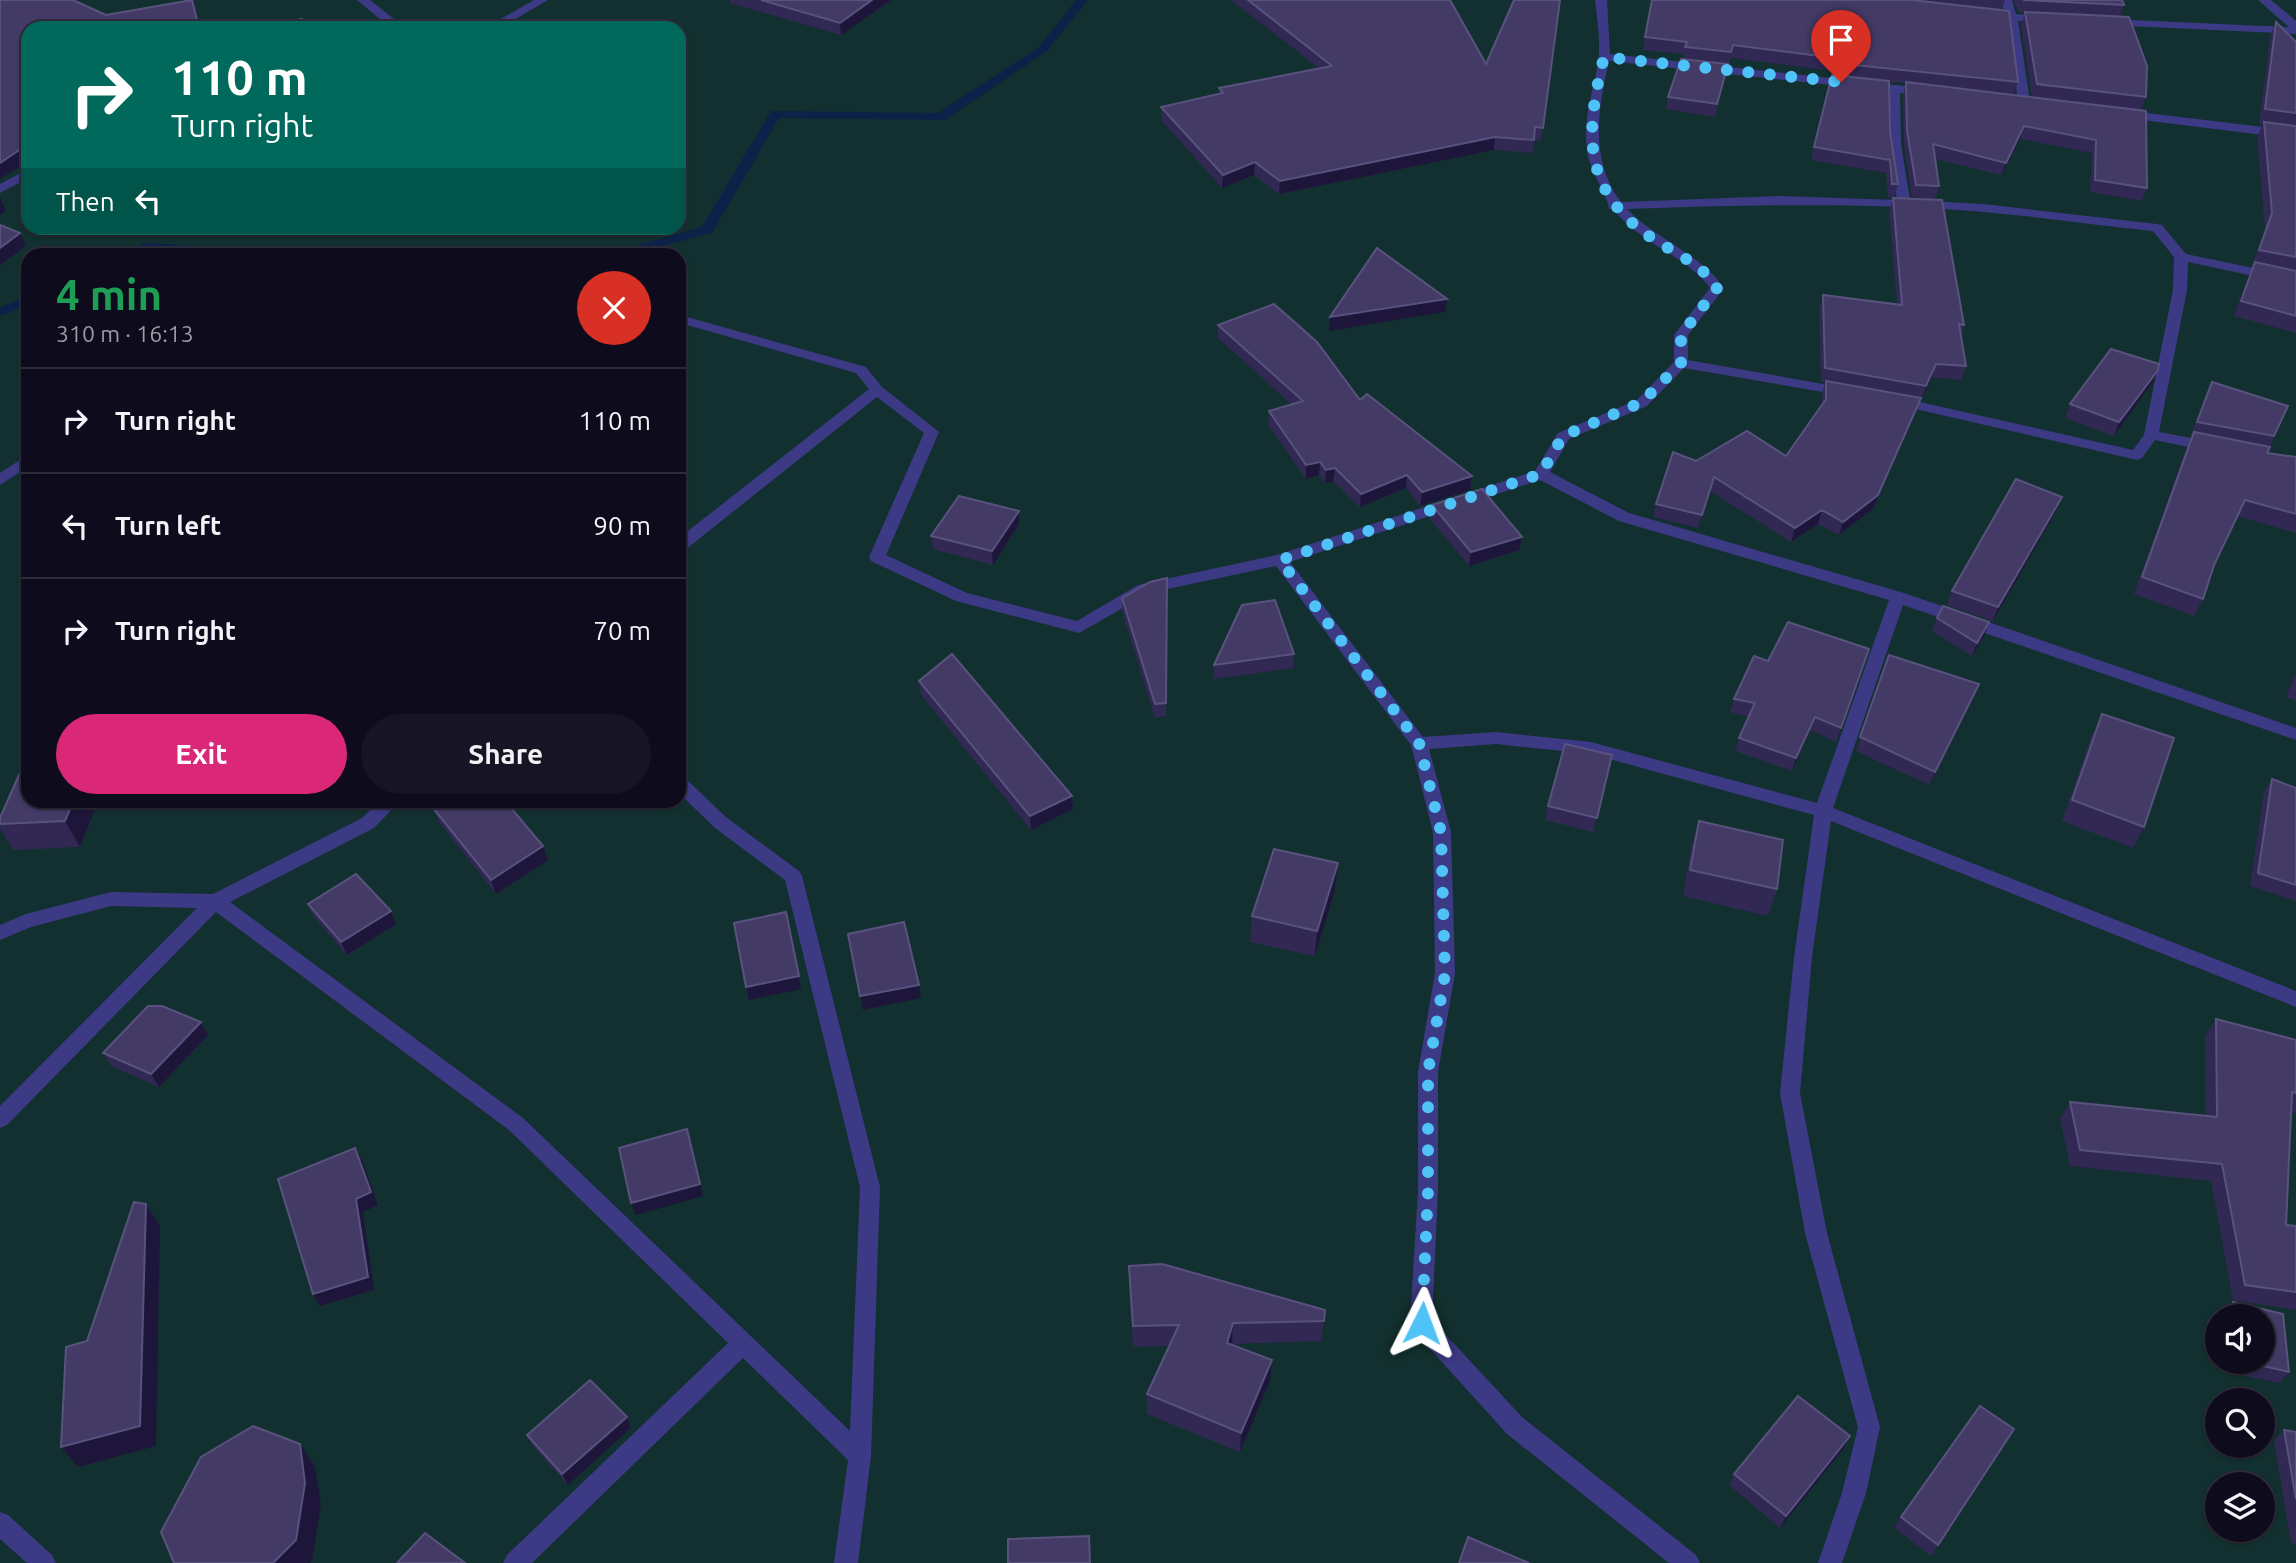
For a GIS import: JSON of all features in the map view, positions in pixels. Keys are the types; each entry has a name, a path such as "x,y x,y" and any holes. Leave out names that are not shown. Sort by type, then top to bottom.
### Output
{"street":[{"path":"363,0 389,21"},
{"path":"504,21 542,0"},
{"path":"686,321 861,370 877,390 932,432 877,557 962,597 1079,627 1144,590 1280,560 1541,474 1563,436 1642,402 1681,363 1681,335 1717,288 1708,273 1642,232 1614,206 1593,160 1591,127 1595,93 1604,57 1601,0"},
{"path":"2006,0 2012,18 2017,101 2037,104"},
{"path":"2264,0 2296,29"},
{"path":"1972,13 2052,20"},
{"path":"2093,22 2296,29"},
{"path":"1604,57 1946,94"},
{"path":"1894,88 1895,144 1904,204"},
{"path":"2105,112 2296,135"},
{"path":"0,189 21,177"},
{"path":"1614,206 1779,200 1983,208 2157,228 2181,257 2296,281"},
{"path":"1885,399 1940,408 2137,455 2151,435 2180,290 2181,257"},
{"path":"1681,363 1858,394"},
{"path":"686,540 877,390"},
{"path":"2151,435 2230,451"},
{"path":"0,480 21,465"},
{"path":"1541,474 1624,517 1898,597 2296,734"},
{"path":"1280,560 1419,743 1441,832 1445,974 1428,1072 1428,1191 1422,1323 1515,1426 1688,1563"},
{"path":"1830,1563 1854,1493 1869,1427 1816,1233 1790,1093 1803,957 1823,811 1898,597"},
{"path":"1419,743 1496,738 1591,748 1823,811 2296,999"},
{"path":"686,790 721,823 793,876 870,1187 860,1456 846,1563"},
{"path":"0,1119 215,901 368,823 384,808"},
{"path":"0,933 26,921 111,899 215,901 516,1124 860,1456"},
{"path":"515,1563 743,1343"},
{"path":"0,1523 44,1563"}],"green space":[{"path":"0,0 2296,0 2296,1563 0,1563"}],"building":[{"path":"0,0 73,0 106,15 192,0 197,21 21,21 21,149 0,163"},
{"path":"761,0 872,0 840,23"},
{"path":"1248,0 1450,0 1486,64 1514,0 1560,0 1543,128 1535,127 1534,140 1495,137 1280,181 1255,162 1223,175 1161,107 1223,93 1219,88 1332,66"},
{"path":"1652,0 1912,0 2009,11 2018,82 1834,63 1836,58 1733,45 1731,52 1685,47 1687,42 1645,37"},
{"path":"2023,0 2122,0 2124,5"},
{"path":"2025,12 2129,17 2147,66 2146,97 2037,84"},
{"path":"2276,22 2296,42 2296,113 2265,109"},
{"path":"1681,59 1728,64 1717,104 1668,97"},
{"path":"1832,75 1889,81 1890,132 1898,184 1892,184 1890,160 1814,147"},
{"path":"1906,82 2146,111 2147,188 2095,180 2096,140 2024,126 2006,163 1933,144 1939,186 1916,185 1907,131"},
{"path":"2264,122 2296,126 2296,257 2259,250 2272,213"},
{"path":"1893,198 1942,200 1964,325 1959,324 1966,366 1936,364 1926,386 1825,368 1823,295 1902,305"},
{"path":"0,225 20,233 0,248"},
{"path":"1377,248 1447,299 1330,317"},
{"path":"2255,262 2296,271 2296,316 2241,301"},
{"path":"1274,304 1317,342 1360,400 1367,394 1472,476 1422,492 1407,475 1361,494 1335,468 1326,470 1320,462 1306,465 1269,411 1303,401 1218,325"},
{"path":"2111,349 2159,364 2158,370 2119,422 2070,404"},
{"path":"1826,381 1921,398 1878,495 1843,522 1822,510 1795,528 1714,477 1702,515 1656,504 1673,452 1696,461 1747,431 1786,456 1826,399"},
{"path":"2212,382 2288,406 2274,436 2197,422"},
{"path":"2194,432 2270,447 2267,453 2296,457 2296,514 2245,500 2214,565 2203,599 2142,577"},
{"path":"2016,479 2062,497 1998,607 1952,591"},
{"path":"1482,489 1522,537 1471,552 1432,505"},
{"path":"959,496 1019,511 992,551 931,536"},
{"path":"1167,578 1166,703 1155,704 1122,598 1150,582"},
{"path":"1275,600 1294,654 1214,665 1242,605"},
{"path":"1943,606 1989,622 1977,643 1937,618"},
{"path":"1788,622 1869,649 1841,728 1815,717 1796,758 1739,738 1755,703 1734,699 1754,656 1768,661"},
{"path":"952,654 1072,796 1030,816 919,681"},
{"path":"1889,655 1979,684 1935,772 1860,737"},
{"path":"2102,714 2174,738 2144,827 2072,800"},
{"path":"1565,744 1612,755 1597,818 1548,806"},
{"path":"21,770 21,808 70,808 65,821 0,824 0,818"},
{"path":"2272,779 2296,788 2296,885 2258,873"},
{"path":"433,808 511,808 543,846 491,880"},
{"path":"1699,821 1783,840 1777,889 1690,870"},
{"path":"1274,849 1338,863 1317,931 1252,916"},
{"path":"356,874 391,911 341,942 308,904"},
{"path":"786,912 799,976 746,987 734,923"},
{"path":"904,922 919,985 860,996 848,934"},
{"path":"148,1006 162,1006 201,1022 151,1074 103,1053"},
{"path":"2216,1019 2296,1040 2296,1093 2292,1092 2286,1225 2296,1226 2296,1292 2245,1285 2222,1164 2080,1150 2070,1102 2217,1117"},
{"path":"687,1129 700,1184 631,1203 619,1148"},
{"path":"355,1148 371,1192 356,1199 368,1277 313,1294 278,1179"},
{"path":"134,1202 146,1204 140,1426 61,1447 66,1347 87,1341"},
{"path":"1162,1264 1325,1310 1324,1321 1233,1323 1227,1343 1272,1360 1241,1433 1147,1394 1179,1325 1133,1326 1129,1266"},
{"path":"2275,1312 2283,1314 2289,1372 2275,1369"},
{"path":"590,1380 627,1417 562,1474 527,1435"},
{"path":"1798,1396 1850,1436 1786,1516 1734,1474"},
{"path":"1980,1406 2014,1429 1938,1545 1901,1517"},
{"path":"253,1426 300,1444 305,1483 296,1540 273,1563 174,1563 161,1532 201,1457"},
{"path":"2284,1430 2296,1432 2296,1499"},
{"path":"425,1533 465,1563 397,1563"},
{"path":"1089,1536 1090,1563 1008,1563 1008,1539"},
{"path":"1468,1537 1529,1563 1459,1563"}],"waterway":[{"path":"637,248 707,230 775,114 941,117 1043,49 1082,0"},
{"path":"142,248 163,248"},
{"path":"0,312 21,303"}],"route":[{"path":"1422,1323 1428,1191 1428,1072 1445,974 1441,832 1419,743 1280,560 1541,474 1563,436 1642,402 1681,363 1681,335 1717,288 1708,273 1642,232 1614,206 1593,160 1591,127 1595,93 1604,57 1841,82"}]}
